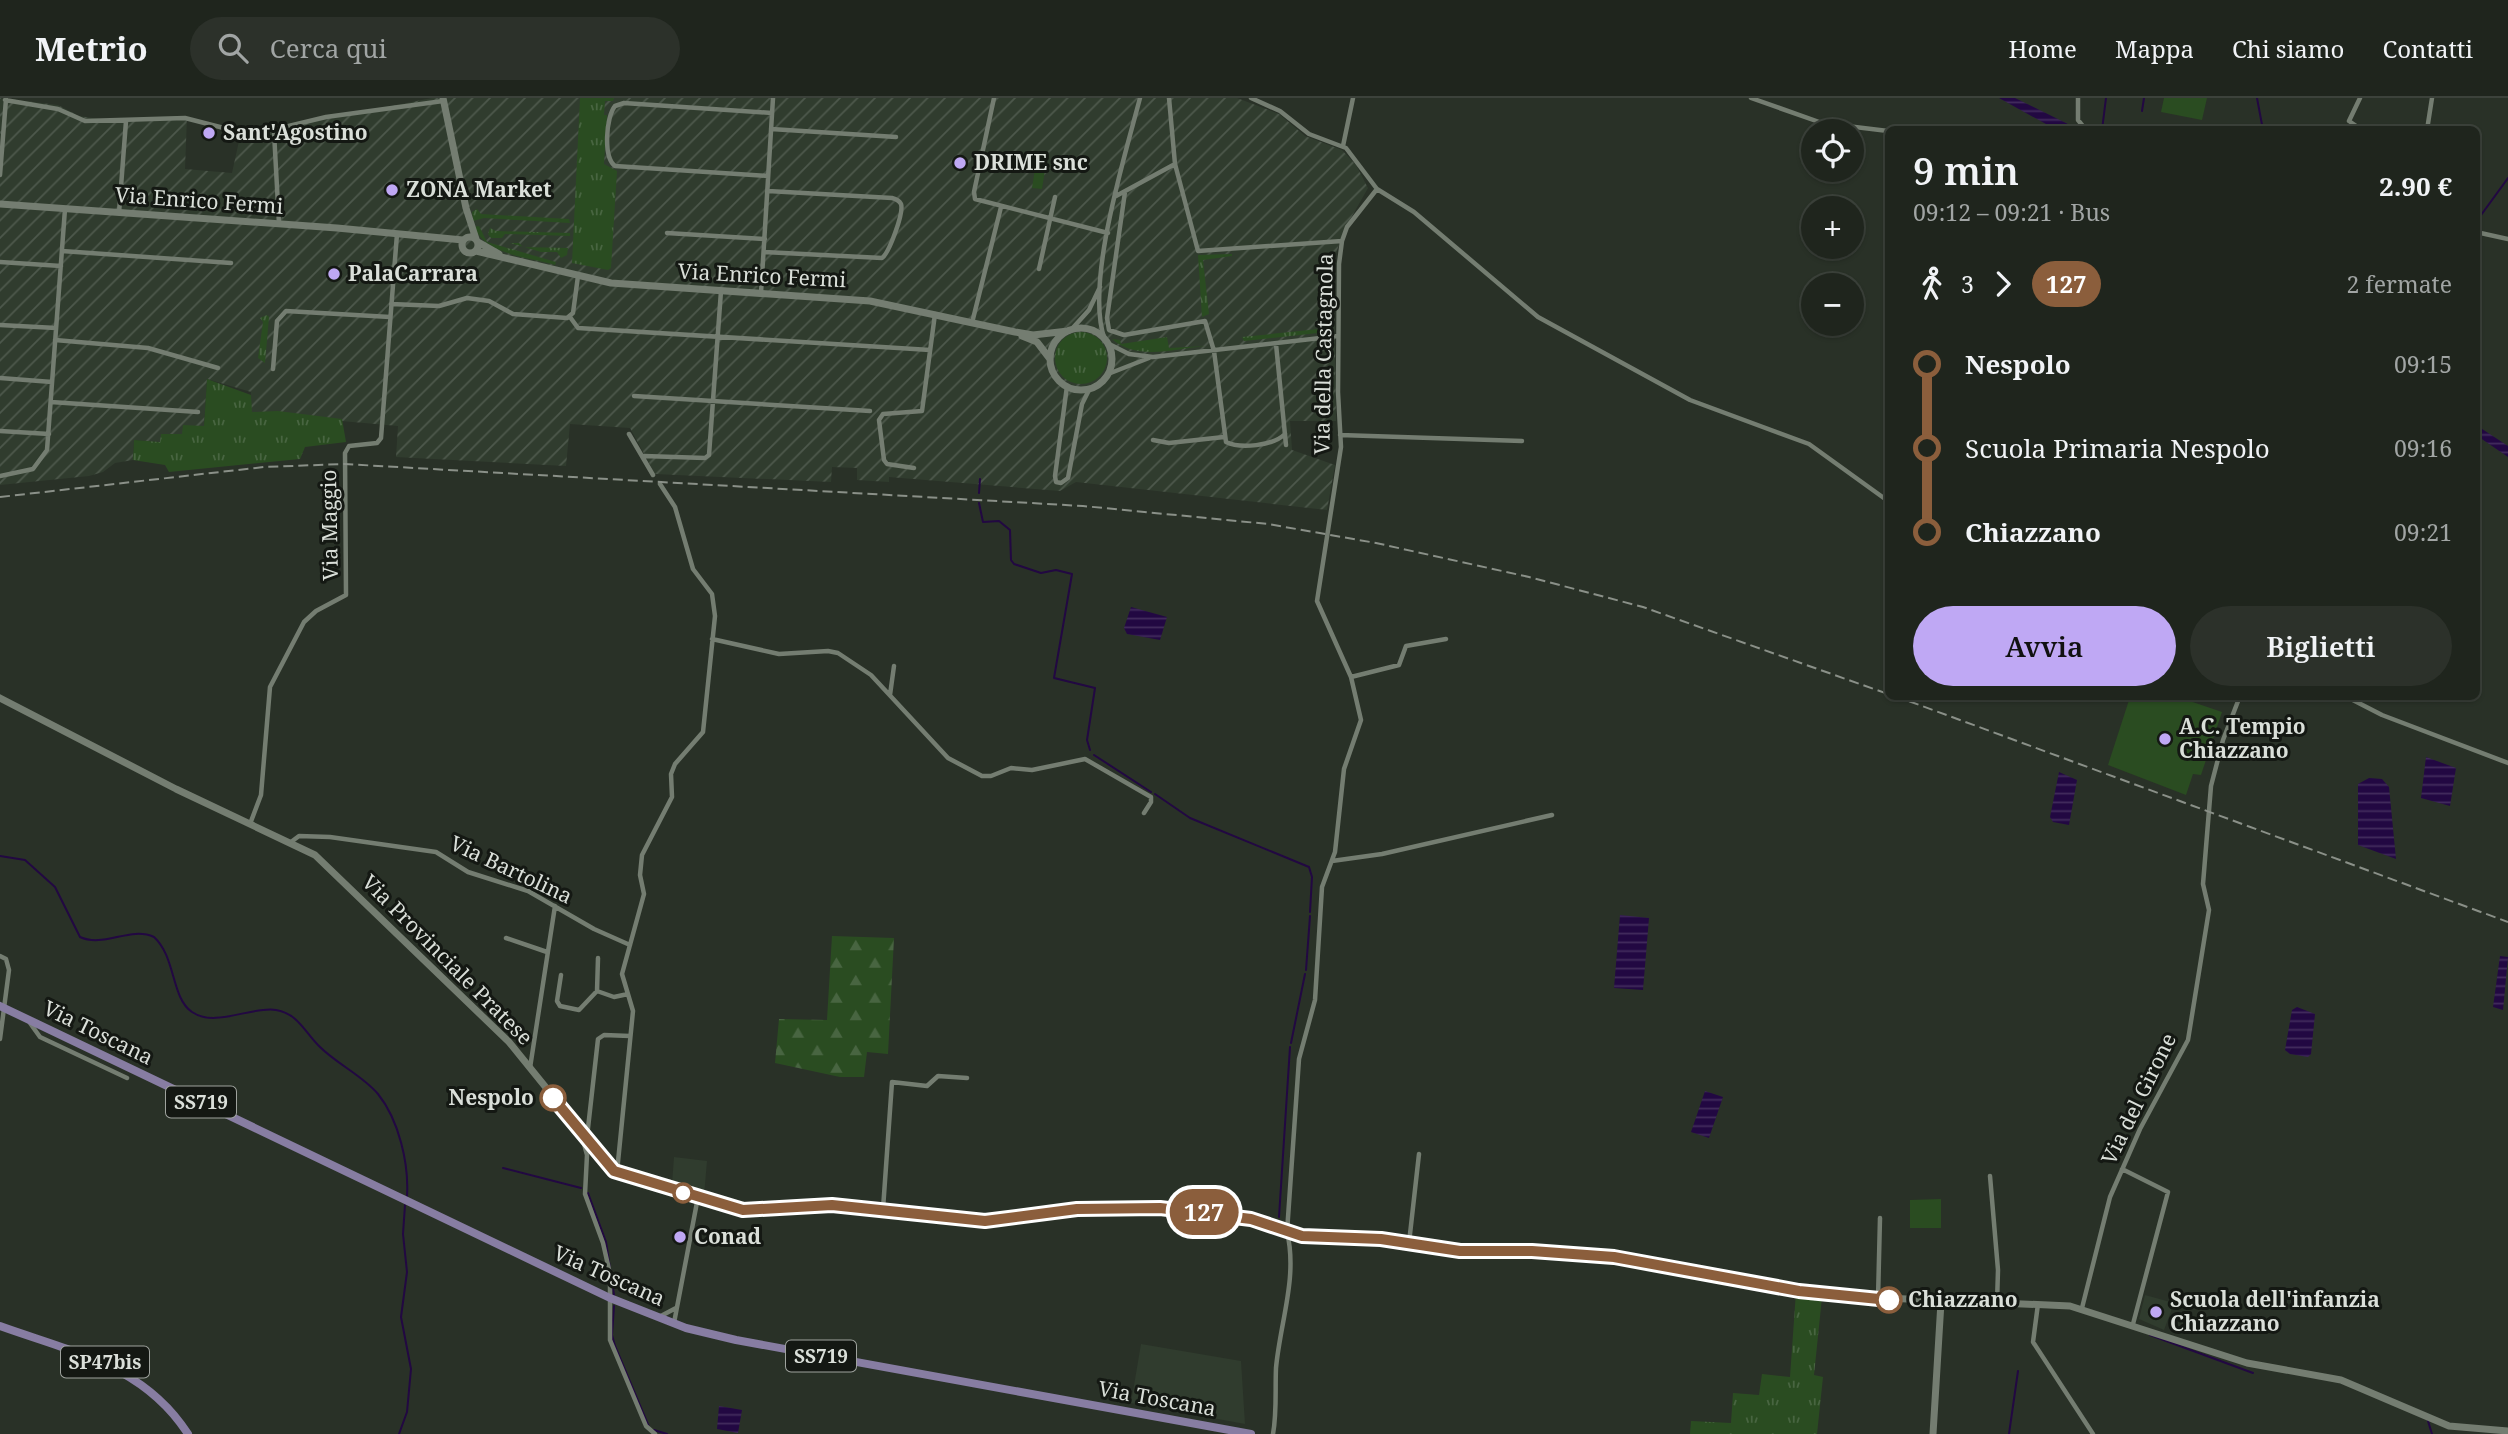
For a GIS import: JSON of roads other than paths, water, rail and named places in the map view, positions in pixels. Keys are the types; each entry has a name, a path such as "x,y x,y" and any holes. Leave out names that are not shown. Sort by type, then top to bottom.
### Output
{"main road":[{"name":"Via Toscana","path":"2,1007 610,1298 674,1324 725,1338 1251,1434"},
{"name":"SP47bis","path":"0,1326 74,1349 122,1371 157,1396 188,1434"}],"street":[{"path":"761,294 773,98"},
{"path":"994,98 973,195 977,201 1108,233"},
{"path":"1108,374 1112,359 1098,317 1100,286 1115,197 1140,98"},
{"path":"1169,98 1175,164 1194,243 1200,252 1342,241"},
{"path":"1251,98 1280,111 1309,134 1343,146 1377,189 1414,212 1505,292 1538,317 1690,400 1809,444 1885,499"},
{"path":"1343,146 1353,98"},
{"path":"1751,98 1822,123 1885,131"},
{"path":"2078,98 2078,120 2083,126"},
{"path":"2357,126 2350,121 2360,98"},
{"path":"2428,126 2432,98"},
{"path":"0,175 4,100 58,109 81,120 190,118 245,135 274,132 327,117 443,100 470,224 477,241 475,251"},
{"path":"768,176 615,166 608,157 610,112 618,104 629,103 772,113"},
{"path":"120,213 126,121"},
{"path":"771,129 896,137"},
{"path":"274,132 279,224"},
{"path":"1115,197 1175,164"},
{"name":"Via della Castagnola","path":"1273,1434 1278,1403 1276,1367 1293,1256 1287,1232 1299,1059 1315,1000 1322,887 1332,861 1344,769 1361,720 1351,677 1317,601 1340,435 1338,337 1342,241 1352,219 1377,189"},
{"path":"764,252 884,257 890,247 901,205 894,198 768,191"},
{"path":"1125,192 1107,321 1109,330 1124,335 1205,321 1214,351 1224,437 1227,443 1237,445 1275,441 1285,434"},
{"path":"1039,269 1055,197"},
{"name":"Via Enrico Fermi","path":"0,204 397,233 464,242"},
{"path":"972,323 1001,207"},
{"path":"0,476 24,472 36,466 46,452 65,209"},
{"path":"470,224 464,242 468,253 475,251 506,257"},
{"path":"273,369 277,321 286,311 390,317 397,233"},
{"path":"667,233 765,239"},
{"path":"2480,233 2508,239"},
{"path":"464,242 477,241 506,257"},
{"path":"62,251 231,263"},
{"name":"Via Enrico Fermi","path":"506,257 578,276 627,285 870,301 1015,332"},
{"path":"0,262 61,266"},
{"path":"578,276 570,317 578,328 930,350"},
{"path":"1050,359 1056,342 1087,313 1100,286"},
{"path":"644,456 706,458 710,454 721,291"},
{"path":"391,304 439,306 467,298 489,301 513,314 570,317"},
{"path":"914,468 887,464 884,460 879,420 883,414 921,412 935,314"},
{"name":"Via Maggio","path":"250,824 261,794 270,687 304,622 316,611 346,595 345,451 352,445 379,441 390,317"},
{"path":"0,325 56,328"},
{"path":"1015,332 1046,334 1089,329 1129,354 1153,356 1338,337"},
{"path":"1015,332 1037,342 1050,359 1054,374 1068,386 1090,388"},
{"path":"55,340 148,348 218,368"},
{"path":"1276,344 1286,445"},
{"path":"1068,386 1055,474 1059,483 1068,478 1081,407 1090,388 1108,374 1153,356"},
{"path":"0,378 52,382"},
{"path":"634,396 870,411"},
{"path":"51,402 198,412"},
{"path":"0,431 48,434"},
{"path":"629,434 653,475"},
{"path":"1340,435 1522,441"},
{"path":"1153,440 1165,443 1224,437"},
{"path":"617,1172 633,1008 622,974 644,894 640,875 642,855 672,797 672,770 696,742 705,725 712,639 714,599 693,569 675,508 660,484"},
{"path":"712,639 779,654 835,652 868,672 944,754 976,774 991,776 1011,768 1032,770 1085,759 1151,797 1144,813"},
{"path":"1351,677 1399,665 1406,646 1446,639"},
{"path":"890,695 894,666"},
{"name":"Via Provinciale Pratese","path":"0,698 290,842 321,860 489,1022 530,1068 580,1132 617,1172 698,1197 750,1211 805,1205 883,1209 985,1221 1077,1209 1160,1208 1251,1219 1302,1236 1354,1237 1460,1251 1532,1251 1614,1257 1799,1291 1878,1300 2038,1304 2082,1308 2247,1363 2341,1380 2449,1426 2508,1431"},
{"name":"Via del Girone","path":"2082,1308 2104,1215 2122,1169 2188,1040 2209,910 2203,884 2211,786 2223,740 2238,700"},
{"path":"2353,700 2382,715 2508,763"},
{"path":"1332,861 1382,854 1552,815"},
{"name":"Via Bartolina","path":"290,842 302,836 330,837 436,852 468,872 528,891 593,929 630,945"},
{"path":"530,1068 555,906"},
{"path":"506,938 547,952"},
{"path":"0,956 6,959 9,970 2,1007 0,1039"},
{"path":"561,975 557,1001 560,1006 579,1010 597,991 598,958"},
{"path":"597,991 614,997 628,995"},
{"path":"29,1020 34,1032 40,1037 127,1079"},
{"path":"587,1140 597,1041 604,1035 630,1036"},
{"path":"883,1209 892,1082 925,1086 938,1076 967,1078"},
{"path":"580,1132 587,1157 585,1194 606,1253 611,1345 646,1426 655,1434"},
{"path":"1409,1244 1419,1154"},
{"path":"2122,1169 2168,1192 2133,1324"},
{"path":"1990,1176 1998,1270 1997,1303"},
{"path":"674,1324 698,1197"},
{"path":"1878,1300 1880,1218"},
{"path":"1933,1434 1941,1302"},
{"path":"2038,1304 2033,1342 2092,1434"},
{"path":"657,1317 677,1308"}],"waterway":[{"path":"2102,126 2106,98"},
{"path":"2142,111 2144,98"},
{"path":"2257,98 2262,126"},
{"path":"2480,216 2508,178"},
{"path":"979,493 980,479"},
{"path":"979,503 983,522 999,521 1010,530 1011,560 1014,564 1041,573 1056,570 1072,574 1054,678 1095,688 1087,740 1090,750"},
{"path":"1094,755 1151,792"},
{"path":"1155,794 1190,818 1309,867 1312,877 1310,912"},
{"path":"0,856 25,860 55,887 80,937 89,940 136,934 154,937 166,955 180,997 192,1012 211,1018 276,1010 296,1020 320,1047 372,1088 392,1116 404,1157 407,1196"},
{"path":"1306,970 1310,916"},
{"path":"1291,1043 1305,974"},
{"path":"1279,1217 1290,1047"},
{"path":"503,1168 581,1188"},
{"path":"588,1193 606,1242 614,1295"},
{"path":"399,1434 407,1412 411,1369 401,1317 407,1272 403,1234 405,1205"},
{"path":"614,1306 612,1335 615,1346 649,1427"},
{"path":"2150,1335 2253,1373"},
{"path":"2009,1434 2018,1371"},
{"path":"2428,1421 2432,1434"},
{"path":"654,1430 667,1434"}],"railway":[{"path":"0,497 264,467 344,464 1083,506 1268,524 1376,543 1529,577 1643,607 1885,693"},
{"path":"1906,700 2508,922"}],"place":[{"name":"Sant'Agostino","path":"209,133"},
{"name":"DRIME snc","path":"960,163"},
{"name":"ZONA Market","path":"392,190"},
{"name":"PalaCarrara","path":"334,274"},
{"name":"A.C. Tempio Chiazzano","path":"2165,739"},
{"name":"Nespolo","path":"553,1098"},
{"name":"Conad","path":"680,1237"},
{"name":"Chiazzano","path":"1889,1300"},
{"name":"Scuola dell'infanzia Chiazzano","path":"2156,1312"}]}
